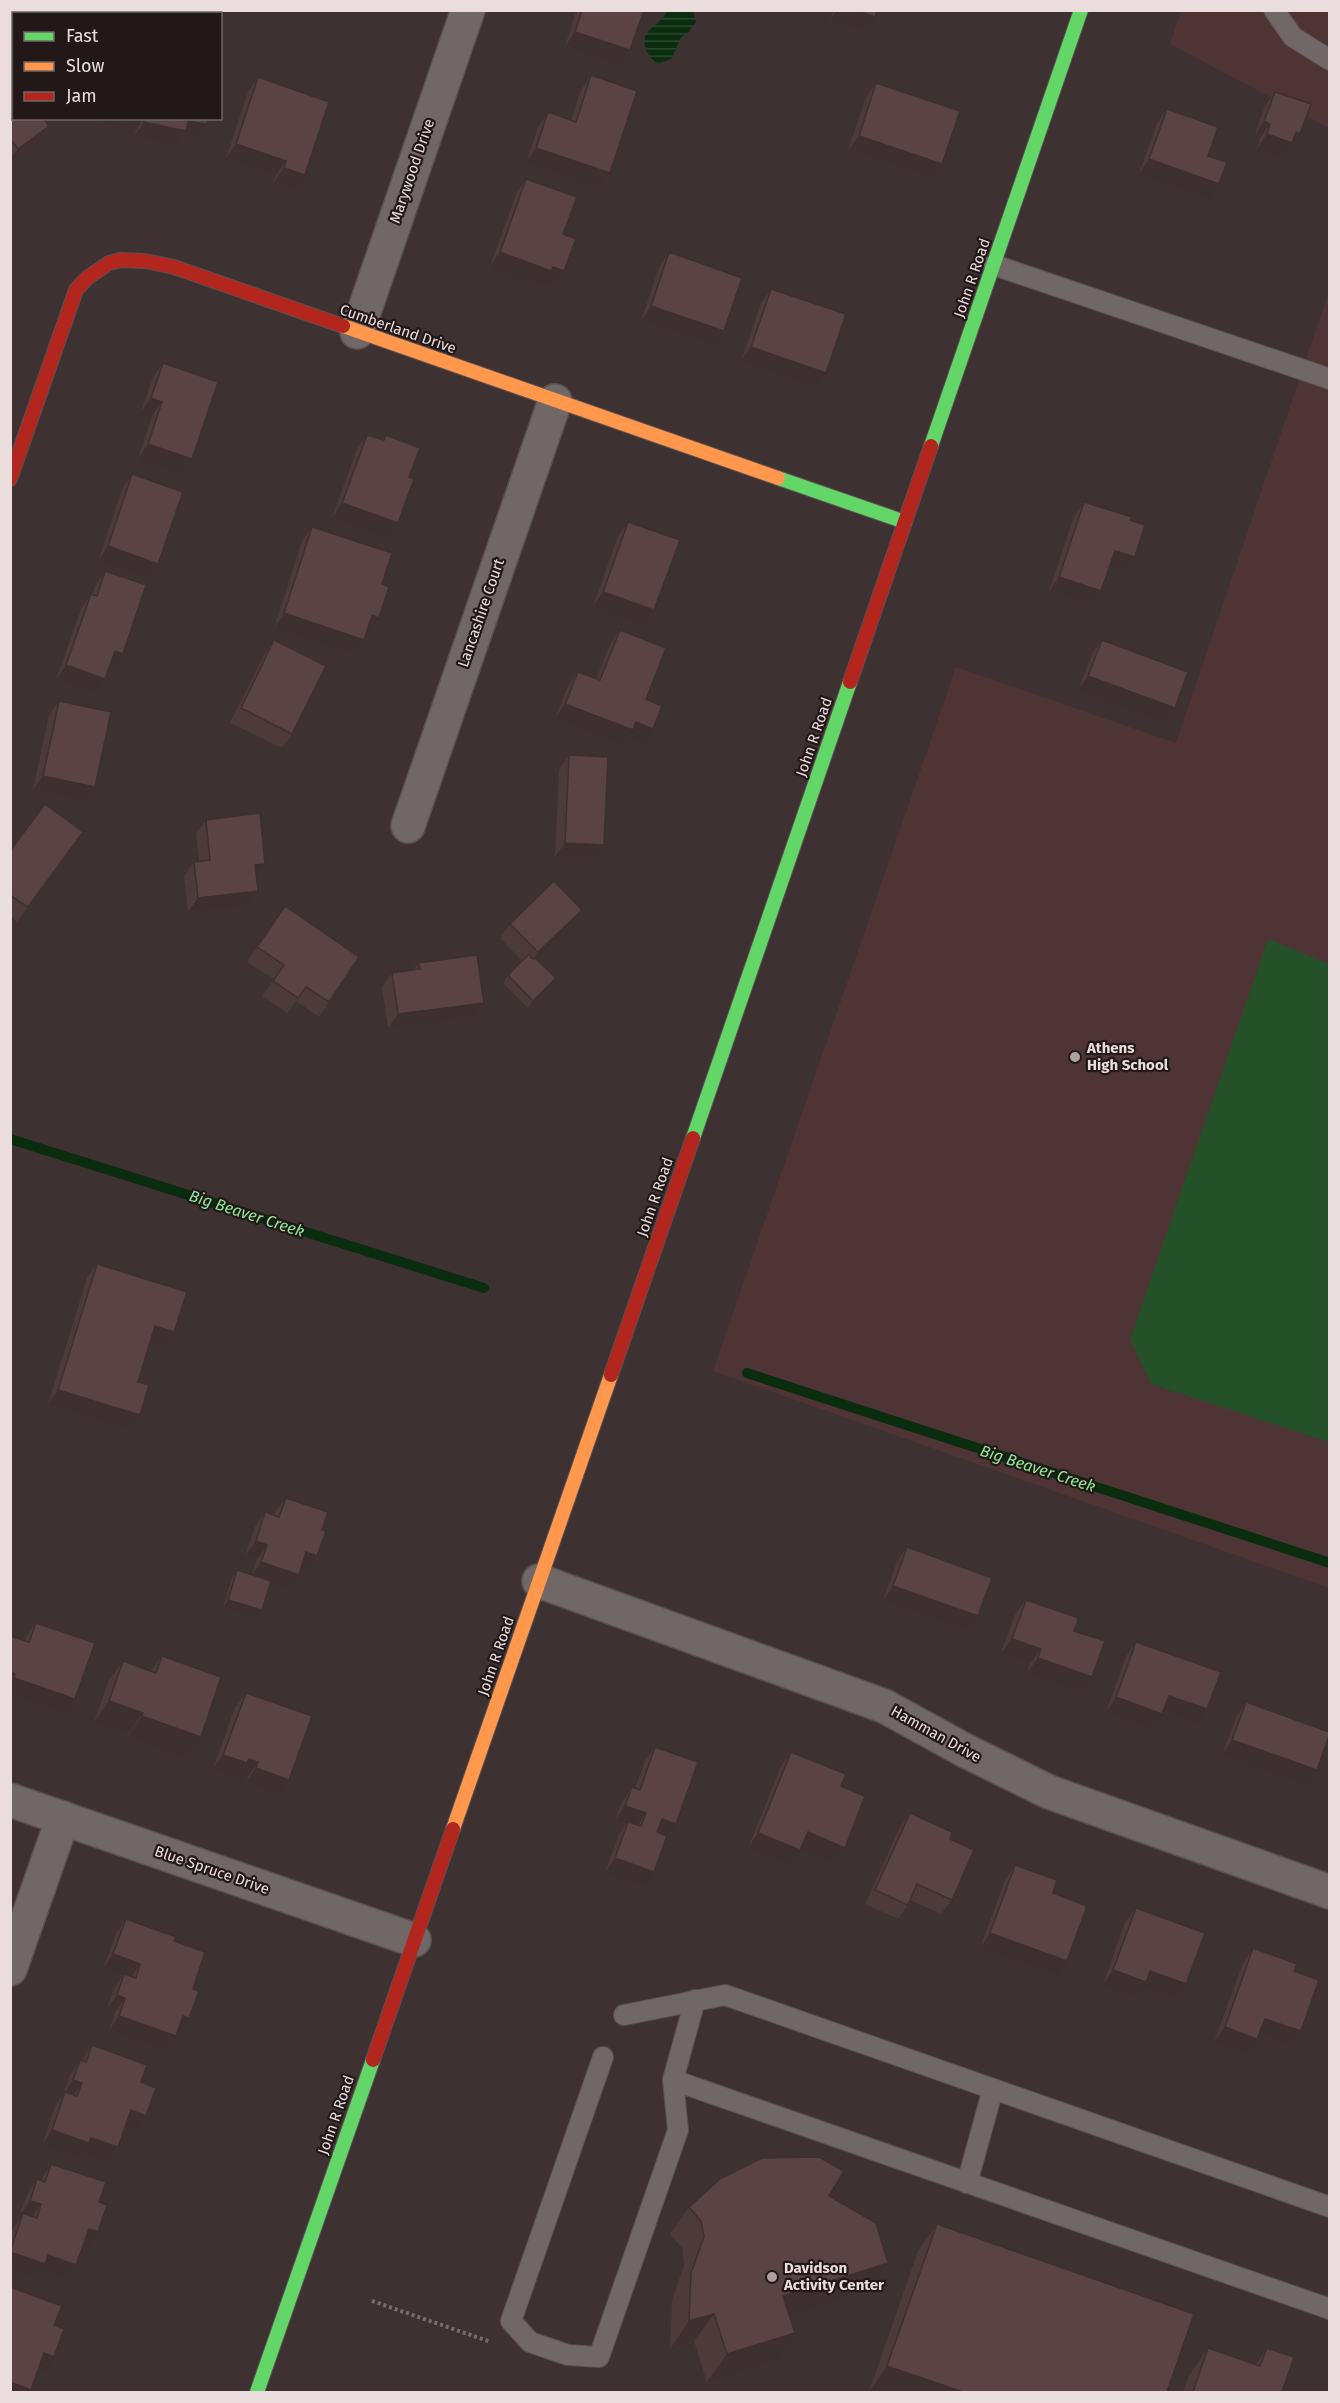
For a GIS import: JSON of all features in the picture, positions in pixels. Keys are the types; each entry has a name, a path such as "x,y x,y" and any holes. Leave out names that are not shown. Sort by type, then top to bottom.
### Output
{"main road":[{"name":"John R Road","path":"257,2392 540,1581 1081,10"},
{"name":"Cumberland Drive","path":"10,479 76,290 87,276 108,262 126,258 174,267 905,522"}],"street":[{"name":"Marywood Drive","path":"357,332 468,10"},
{"name":"Lancashire Court","path":"408,826 555,401"},
{"name":"Hamman Drive","path":"540,1581 884,1706 966,1751 1049,1792 1329,1892"},
{"name":"Blue Spruce Drive","path":"10,1800 414,1940"},
{"path":"10,1969 63,1818"}],"lane":[{"path":"1274,10 1293,37 1329,60"},
{"path":"994,265 1329,379"},
{"path":"624,2015 725,1995 1329,2207"},
{"path":"603,2057 511,2321 530,2342 568,2355 598,2357 678,2130 674,2080 695,2000"},
{"path":"674,2080 1329,2309"},
{"path":"967,2183 993,2089"}],"path":[{"path":"372,2301 508,2347 530,2342"}],"shaded area":[{"path":"667,11 693,11 696,22 688,33 681,37 672,58 659,64 647,51 644,43 645,37"},
{"path":"1181,11 1329,11 1329,128 1170,44"},
{"name":"Athens High School","path":"1329,291 1329,1588 713,1371 956,667 1176,743"},
{"path":"1268,939 1329,964 1329,1442 1151,1384 1130,1339"}],"building":[{"path":"582,10 644,10 630,50 575,32"},
{"path":"856,10 878,10 875,17"},
{"path":"10,75 12,77 12,120 44,120 49,126 18,149 10,139"},
{"path":"591,75 637,91 610,173 536,148 548,112 576,122"},
{"path":"258,77 329,102 305,175 284,168 286,161 236,144"},
{"path":"876,83 960,111 942,164 859,136"},
{"path":"1275,92 1311,104 1300,134 1296,132 1292,143 1267,134 1270,124 1264,121"},
{"path":"1167,109 1218,127 1208,156 1227,162 1219,184 1149,159"},
{"path":"144,120 208,120 207,124 188,121 186,131 144,122"},
{"path":"526,179 577,197 563,234 576,239 564,271 553,267 551,271 500,252"},
{"path":"669,252 742,278 724,331 651,306"},
{"path":"771,289 846,314 826,373 751,347"},
{"path":"163,363 218,382 192,459 148,444 162,402 151,398"},
{"path":"367,435 384,440 386,435 420,448 409,477 414,479 398,523 342,503"},
{"path":"132,474 183,492 158,564 108,546"},
{"path":"1084,502 1132,517 1130,520 1145,525 1135,557 1115,551 1101,591 1059,577"},
{"path":"628,522 680,540 654,610 603,592"},
{"path":"312,527 392,553 382,584 389,587 379,618 372,615 364,640 284,613"},
{"path":"105,571 146,585 123,654 115,651 105,679 66,665 91,594 97,596"},
{"path":"620,630 666,648 646,699 662,706 653,729 636,722 633,730 565,704 578,672 600,680"},
{"path":"274,640 326,666 292,734 241,708"},
{"path":"1102,640 1188,672 1175,708 1088,676"},
{"path":"59,701 111,712 95,787 43,776"},
{"path":"569,755 608,757 604,845 565,843"},
{"path":"45,804 83,832 28,907 10,895 10,851"},
{"path":"260,813 265,864 255,865 258,891 198,898 194,862 210,860 206,820"},
{"path":"554,881 582,910 538,952 510,924"},
{"path":"285,906 359,957 329,1002 306,987 298,998 273,981 284,965 257,947"},
{"path":"529,954 556,978 533,1001 508,975"},
{"path":"477,955 484,1003 398,1014 392,973 420,969 418,963"},
{"path":"97,1264 187,1292 174,1332 155,1326 138,1382 149,1385 140,1415 58,1390"},
{"path":"286,1498 328,1512 322,1530 326,1531 317,1556 306,1552 299,1575 261,1562 267,1545 256,1541 265,1512 279,1517"},
{"path":"907,1547 992,1578 978,1616 893,1586"},
{"path":"237,1570 271,1581 262,1610 228,1600"},
{"path":"1026,1600 1079,1618 1074,1631 1105,1641 1092,1677 1038,1658 1041,1649 1012,1639"},
{"path":"36,1623 95,1643 75,1699 14,1678 15,1674 10,1672 10,1636 29,1642"},
{"path":"1136,1642 1221,1672 1207,1709 1169,1696 1162,1714 1116,1697"},
{"path":"162,1656 221,1677 201,1737 142,1716 143,1713 109,1701 123,1661 156,1673"},
{"path":"246,1693 312,1716 289,1780 256,1768 258,1762 249,1759 247,1763 223,1755"},
{"path":"1246,1702 1329,1732 1317,1770 1232,1740"},
{"path":"655,1747 698,1762 676,1824 662,1819 657,1832 667,1836 654,1872 615,1858 628,1822 641,1826 646,1813 625,1806 632,1787 640,1790"},
{"path":"791,1752 846,1774 841,1786 865,1796 845,1848 808,1832 800,1850 758,1833"},
{"path":"910,1813 952,1832 950,1839 974,1850 952,1900 917,1884 908,1905 875,1890"},
{"path":"1015,1865 1057,1880 1053,1893 1087,1906 1067,1961 990,1933"},
{"path":"1136,1908 1205,1933 1186,1984 1150,1971 1146,1982 1113,1970"},
{"path":"126,1919 176,1937 174,1941 205,1952 193,1989 199,1991 189,2018 183,2016 176,2036 119,2016 125,1998 117,1995 124,1974 136,1978 140,1964 113,1954"},
{"path":"1253,1948 1297,1964 1294,1971 1319,1980 1301,2031 1265,2019 1257,2039 1225,2027"},
{"path":"92,2045 147,2065 141,2082 156,2088 146,2116 131,2110 118,2147 91,2138 89,2143 52,2130 65,2092 77,2096 82,2083 73,2080 80,2060 86,2062"},
{"name":"Davidson Activity Center","path":"819,2157 844,2171 829,2196 876,2223 888,2263 783,2296 795,2333 727,2354 714,2314 689,2321 691,2273 704,2237 701,2221 689,2207 720,2179 762,2158"},
{"path":"51,2164 106,2182 99,2202 107,2205 98,2232 89,2229 76,2265 48,2255 45,2264 10,2252 23,2213 37,2218 41,2204 30,2201 37,2179 45,2182"},
{"path":"937,2224 1194,2314 1167,2392 963,2392 887,2366"},
{"path":"10,2287 62,2306 54,2325 64,2329 54,2357 44,2353 31,2390 10,2382"},
{"path":"1208,2348 1260,2366 1267,2348 1294,2357 1282,2392 1193,2392"}],"waterway":[{"name":"Big Beaver Creek","path":"10,1139 484,1288"},
{"name":"Big Beaver Creek","path":"747,1373 1330,1563"}],"traffic: fast":[{"path":"931,446 1081,10"},
{"path":"778,478 905,522"},
{"path":"693,1138 850,682"},
{"path":"257,2392 373,2060"}],"traffic: slow":[{"path":"343,326 778,478"},
{"path":"453,1829 611,1375"}],"traffic: jam":[{"path":"10,479 76,290 87,278 109,263 120,260 145,261 174,267 343,326"},
{"path":"850,682 931,446"},
{"path":"611,1375 693,1138"},
{"path":"373,2060 453,1829"}],"place":[{"name":"Athens High School","path":"1075,1057"},
{"name":"Davidson Activity Center","path":"772,2277"}]}
